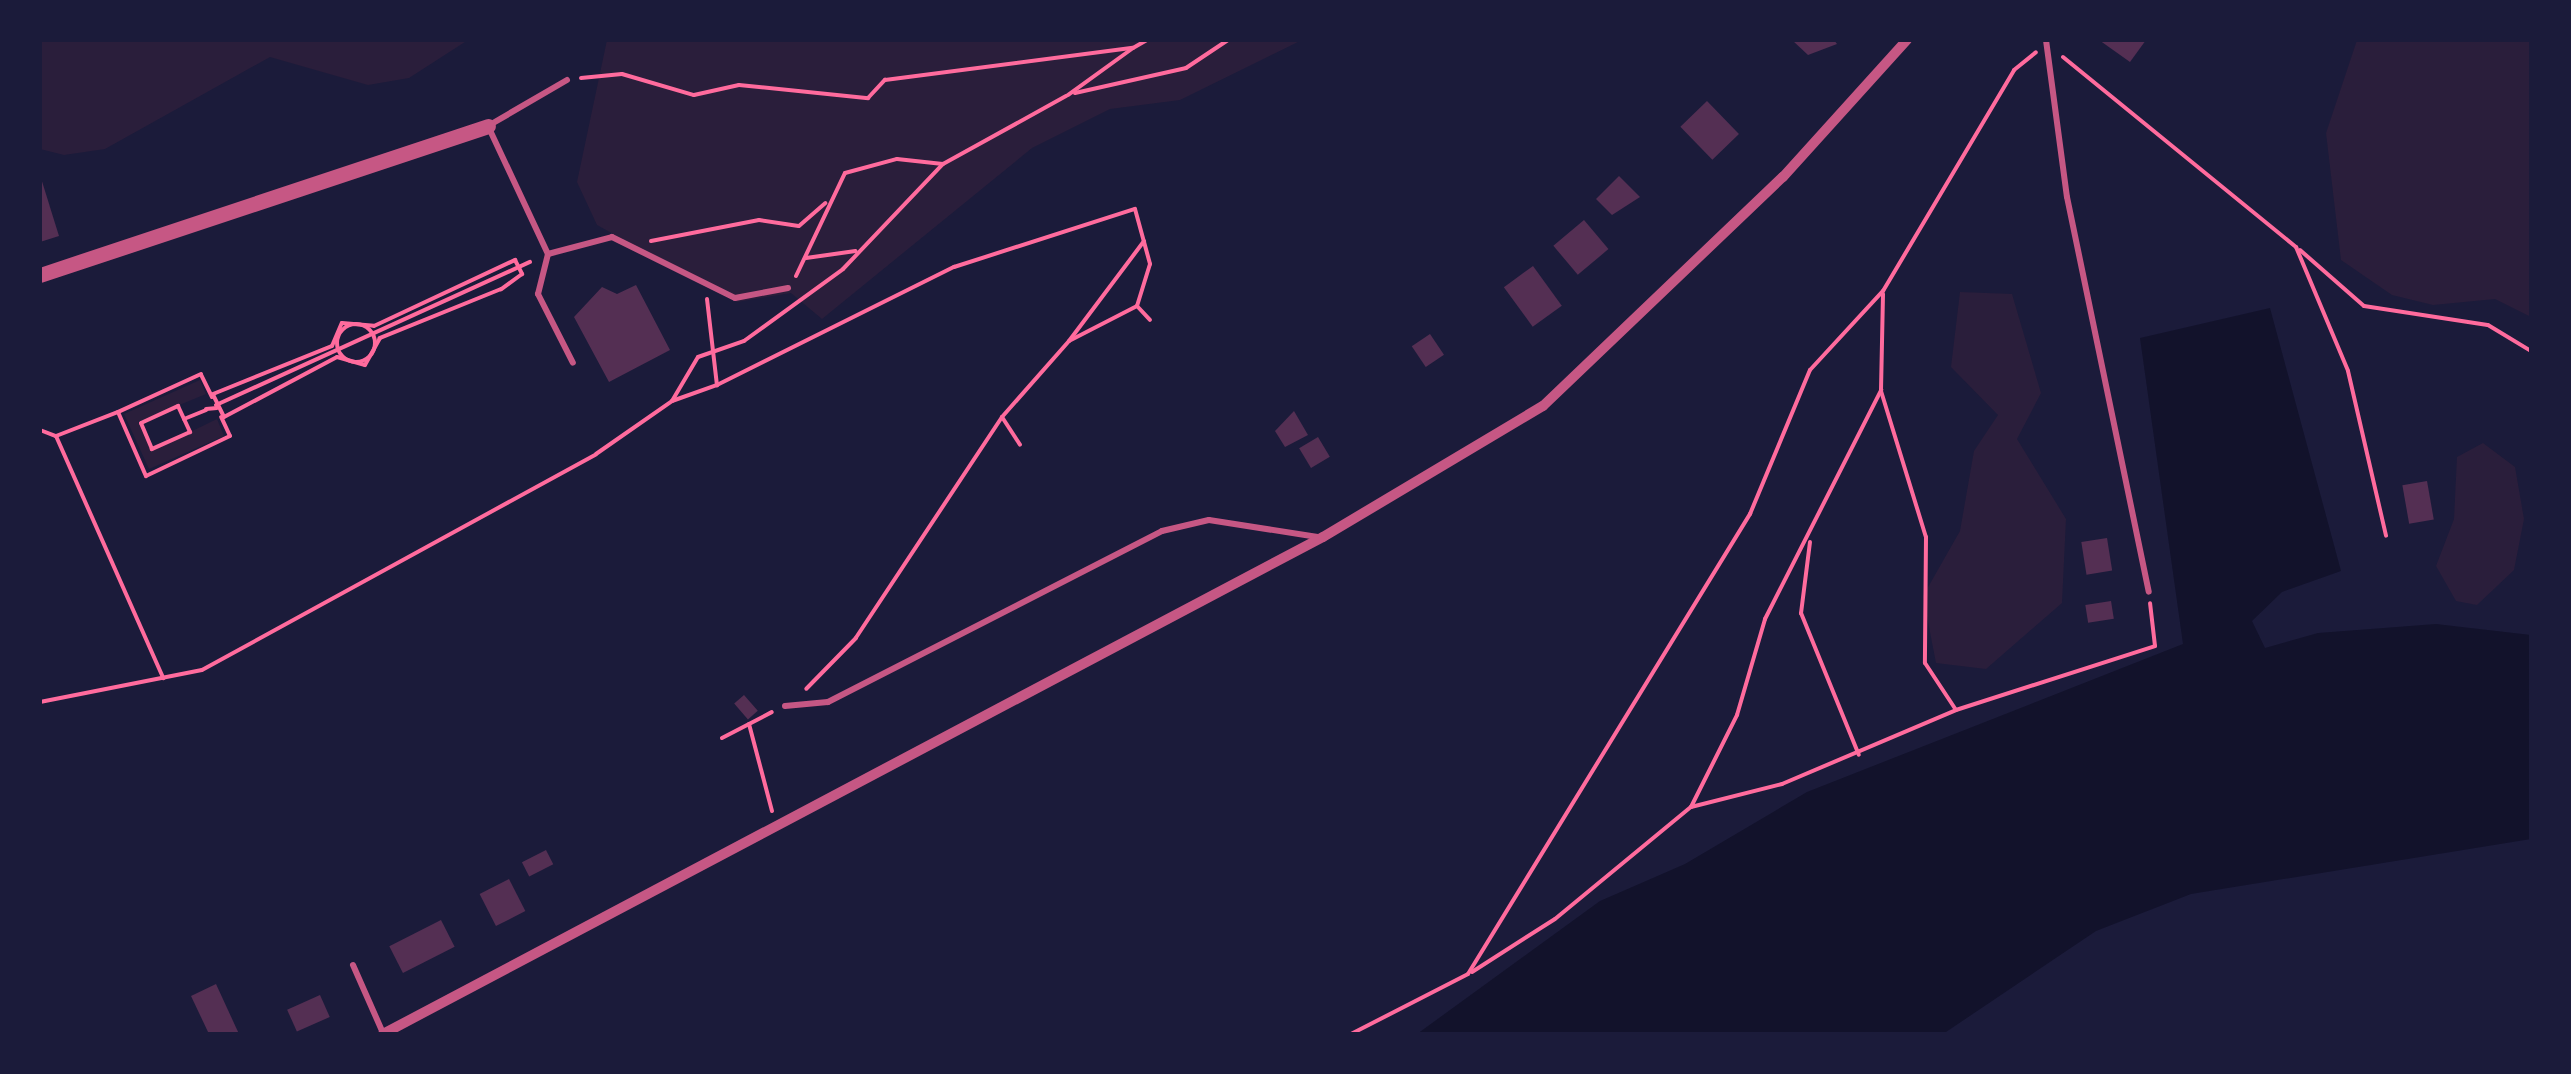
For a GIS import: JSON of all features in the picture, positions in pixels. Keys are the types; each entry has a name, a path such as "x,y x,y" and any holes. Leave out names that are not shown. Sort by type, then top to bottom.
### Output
{"street":[{"path":"384,1034 1323,537 1544,406 1596,362 1908,40"},
{"path":"40,275 488,126"}],"lane":[{"path":"2047,42 2067,197 2149,592"},
{"path":"566,80 488,126 548,254 538,294 572,363"},
{"path":"548,254 612,237 637,243 706,284 748,299 788,288"},
{"path":"785,706 828,702 1162,531 1210,520 1259,535 1323,537"},
{"path":"353,965 384,1034"}],"path":[{"path":"1068,96 1147,40"},
{"path":"672,401 709,351 744,340 856,252 943,164 1068,96 1118,76 1186,68 1228,40"},
{"path":"1468,974 1750,514 1810,370 1883,291 2014,70 2047,42 2364,306 2488,326 2531,351"},
{"path":"566,80 622,74 694,95 740,85 868,98 886,80 1133,48"},
{"path":"788,288 845,172 898,159 943,164"},
{"path":"637,243 759,220 799,226 827,202"},
{"path":"40,702 202,670 360,591 672,401 717,385 954,267 1135,209 1150,264 1137,306 1069,341"},
{"path":"821,681 1002,416 1069,341 1144,241"},
{"path":"2296,247 2348,370 2386,536"},
{"path":"806,258 856,252"},
{"path":"184,419 548,254"},
{"path":"118,412 146,476 230,436 213,394 332,346 348,320 374,326 490,267 518,268"},
{"path":"40,430 56,436 201,374 224,417 337,357 365,365 380,338 501,289 518,268"},
{"path":"706,284 709,351 717,385"},
{"path":"1883,291 1881,390 1926,536 1925,663 1956,710"},
{"path":"1137,306 1150,320"},
{"path":"338,349 346,327 373,334"},
{"path":"338,349 364,360 373,334"},
{"path":"1691,807 1737,716 1765,619 1810,538 1881,390"},
{"path":"178,406 184,419 190,432 152,448 141,422 178,406"},
{"path":"1002,416 1020,445"},
{"path":"56,436 163,678"},
{"path":"1810,538 1801,613 1859,755"},
{"path":"1351,1034 1468,974 1555,919 1691,807 1859,755 1956,710 2155,646 2149,592"},
{"path":"722,738 768,713"},
{"path":"749,724 770,804"}],"shaded area":[{"path":"40,40 468,40 409,78 368,85 270,57 105,149 64,155 40,149"},
{"path":"607,40 1302,40 1180,100 1110,109 1032,148 822,319 791,293 737,302 597,225 577,182"},
{"path":"2357,40 2531,40 2531,317 2495,299 2433,305 2392,295 2341,260 2326,133"},
{"path":"1960,292 2012,294 2041,393 2017,439 2066,519 2062,603 1986,669 1936,663 1923,596 1960,531 1974,451 1998,415 1951,367"},
{"path":"2270,308 2341,571 2282,592 2252,621 2265,648 2318,633 2436,624 2531,635 2531,839 2191,894 2096,931 1943,1034 1417,1034 1600,901 1685,864 1807,792 2183,644 2140,338"},
{"path":"200,380 206,394 138,422 151,451 217,419 224,436 149,469 124,414"},
{"path":"2483,443 2515,467 2524,519 2514,570 2477,605 2456,601 2436,566 2454,519 2457,457"}],"building":[{"path":"1792,40 1834,40 1837,44 1808,55"},
{"path":"2099,40 2146,40 2130,62"},
{"path":"1707,101 1739,134 1712,160 1680,127"},
{"path":"40,175 59,236 40,242"},
{"path":"1619,176 1640,197 1612,215 1596,199"},
{"path":"1584,220 1608,249 1578,275 1553,246"},
{"path":"1533,266 1562,306 1533,327 1504,287"},
{"path":"636,285 670,350 609,382 574,317 602,287 617,294"},
{"path":"1430,334 1444,355 1426,367 1412,346"},
{"path":"1294,411 1308,435 1285,447 1275,431"},
{"path":"1318,437 1330,457 1311,468 1299,448"},
{"path":"2427,481 2434,519 2409,524 2402,485"},
{"path":"2107,538 2112,571 2086,575 2081,542"},
{"path":"2111,601 2114,619 2088,623 2085,605"},
{"path":"744,695 758,711 748,719 734,704"},
{"path":"546,850 553,864 529,877 522,862"},
{"path":"509,879 525,911 496,926 480,894"},
{"path":"441,920 455,947 403,973 389,946"},
{"path":"216,984 239,1034 209,1034 191,996"},
{"path":"320,995 330,1017 297,1032 287,1010"}]}
